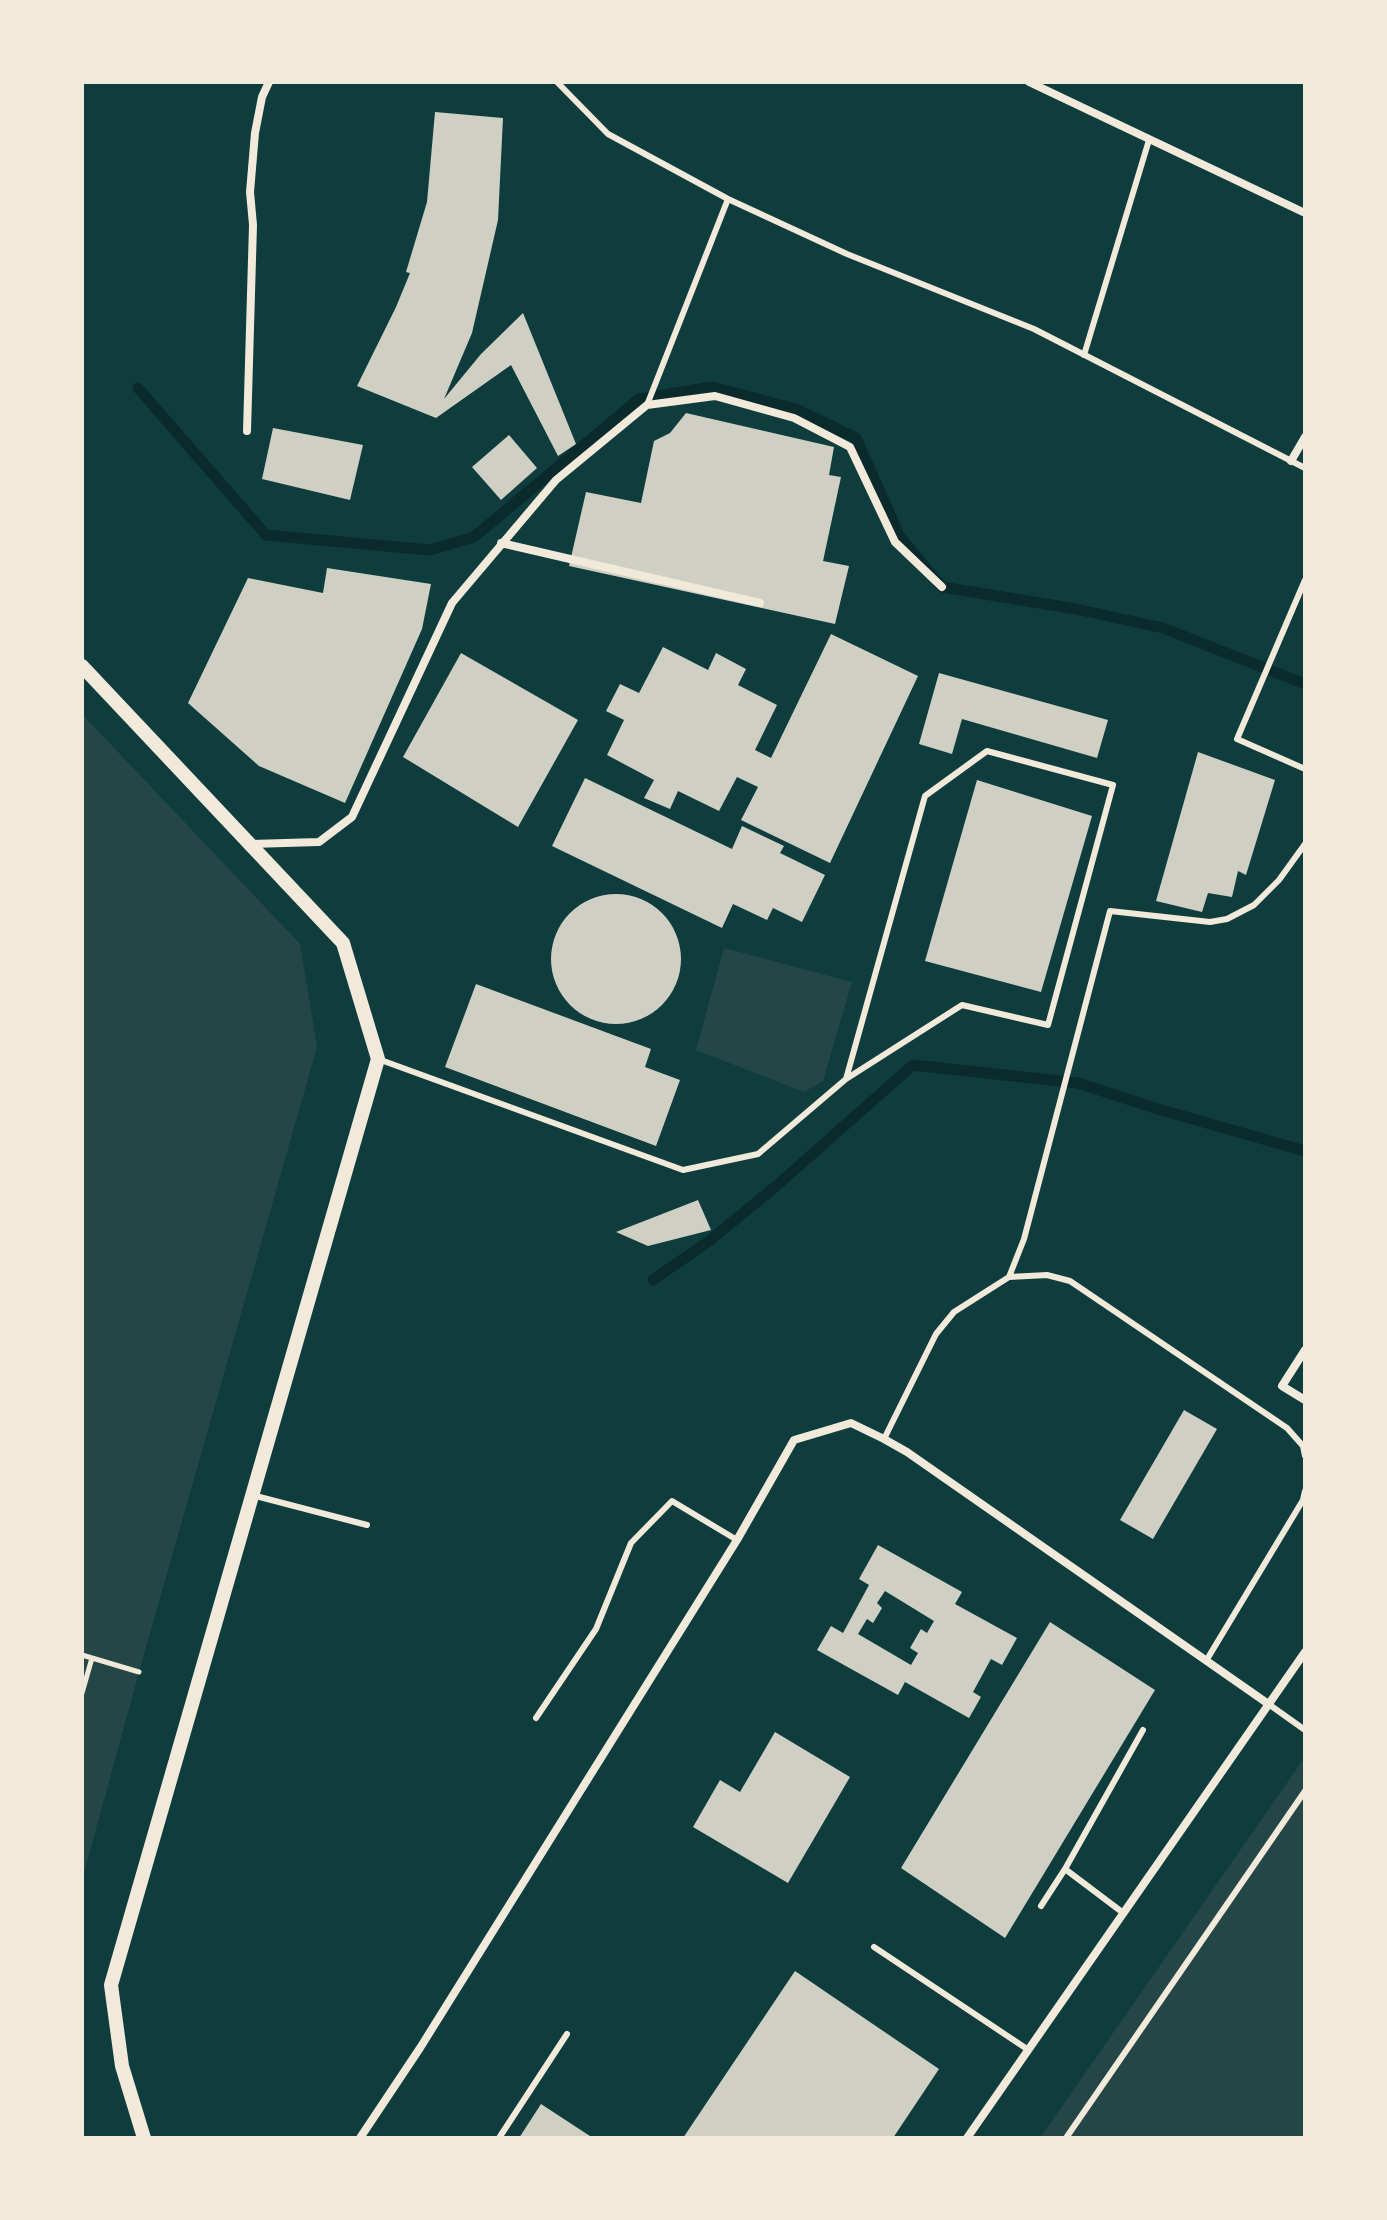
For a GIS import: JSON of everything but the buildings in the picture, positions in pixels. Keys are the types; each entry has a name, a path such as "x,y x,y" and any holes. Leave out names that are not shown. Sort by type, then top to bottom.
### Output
{"street":[{"path":"247,431 253,225 250,192 255,133 262,97 269,82"},
{"path":"1029,82 1305,213"},
{"path":"250,844 319,842 352,817 452,603 556,480 648,403 715,396 794,418 850,447 895,542 942,587"},
{"path":"1291,461 1305,437"},
{"path":"501,543 760,603"},
{"path":"82,666 343,943 378,1059 111,1985 122,2066 144,2138"},
{"path":"1305,1350 1282,1386 1305,1400"},
{"path":"360,2138 420,2048 737,1540 794,1440 851,1423 884,1439 1267,1703"},
{"path":"967,2138 1305,1652"}],"lane":[{"path":"557,82 608,134 728,199 847,254 1034,329 1305,468"},
{"path":"1084,355 1149,140"},
{"path":"648,403 728,199"},
{"path":"1305,580 1237,739 1305,769"},
{"path":"378,1059 683,1170 758,1154 846,1079 962,1005 1048,1025 1113,785 987,751 925,796 846,1079"},
{"path":"1009,1277 1024,1239 1110,911 1210,922 1227,919 1254,905 1279,880 1305,844"},
{"path":"884,1439 936,1334 954,1312 1009,1277 1047,1275 1070,1281 1287,1428 1303,1446 1305,1456"},
{"path":"1206,1661 1303,1500 1305,1491"},
{"path":"252,1495 367,1525"},
{"path":"536,1718 596,1629 631,1543 672,1501 737,1540"},
{"path":"1267,1703 1305,1730"},
{"path":"1041,1906 1143,1730"},
{"path":"1066,2138 1305,1791"},
{"path":"1065,1869 1122,1912"},
{"path":"874,1947 1027,2049"},
{"path":"499,2138 567,2034"}],"path":[{"path":"82,1655 139,1672"},
{"path":"82,1693 92,1658"}],"shaded area":[{"path":"82,714 300,944 317,1047 82,1880"},
{"path":"724,948 852,982 823,1081 804,1092 696,1050"},
{"path":"1305,1757 1305,2138 1040,2138"}],"waterway":[{"path":"138,388 266,535 430,550 474,537 639,399 712,387 796,409 856,438 900,537 942,587 1076,609 1163,628 1305,684"},
{"path":"653,1280 709,1241 775,1187 913,1065 1078,1083 1305,1151"}]}
